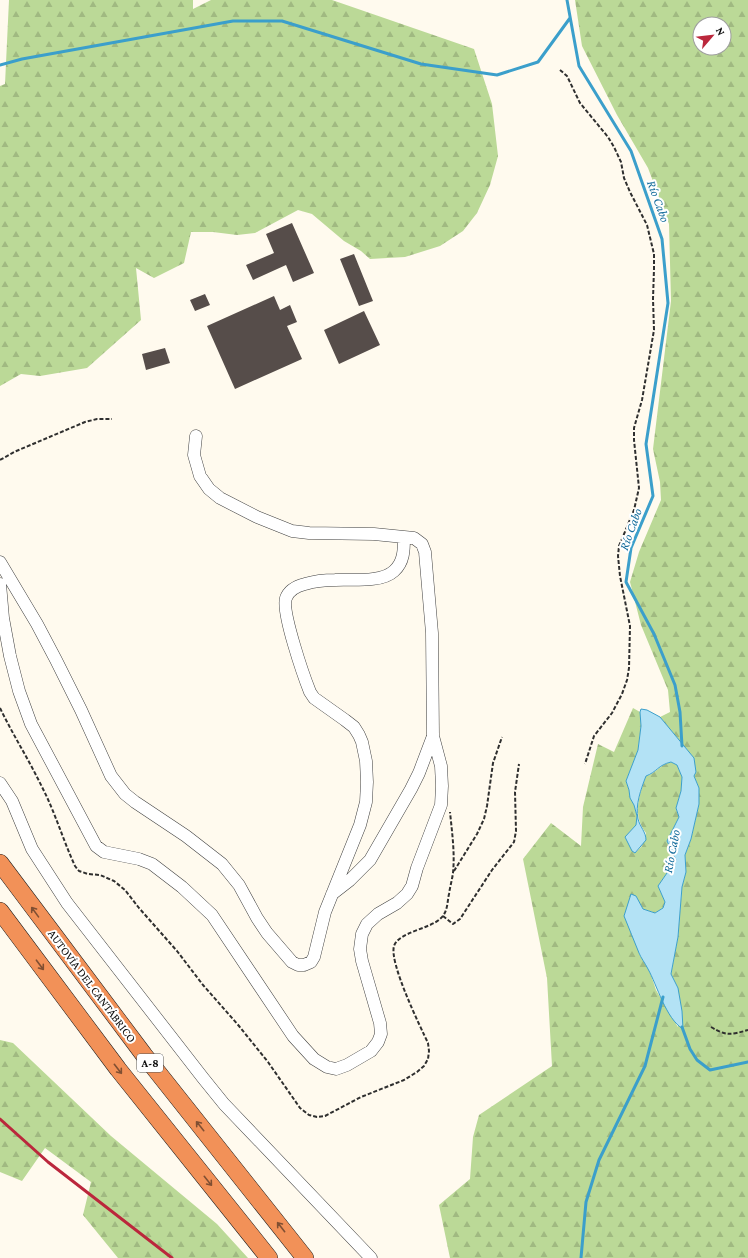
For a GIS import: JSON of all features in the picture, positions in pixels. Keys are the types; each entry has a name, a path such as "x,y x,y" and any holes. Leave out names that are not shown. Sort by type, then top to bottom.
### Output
{"highway":[{"name":"AUTOVÍA DEL CANTÁBRICO","path":"0,863 139,1050 305,1258"},
{"name":"A-8","path":"0,911 118,1069 269,1258"}],"lane":[{"path":"0,584 3,618 10,656 19,691 37,737 96,846 104,852 139,858 152,864 182,887 207,910 228,937 293,1036 314,1060 327,1067 336,1069 347,1065 371,1050 378,1042 381,1034 380,1023 362,961 360,949 362,934 367,924 378,914 402,899 412,886 417,868 441,805 441,766 433,736 432,633 425,552 422,544 414,538 374,534 309,533 292,531 220,498 209,489 200,476 194,455 196,436"},
{"path":"0,566 37,624 81,710 111,776 125,794 135,802 186,836 222,864 239,885 267,933 292,962 298,965 304,965 311,962 314,957 323,917 360,825 366,802 366,761 362,742 354,728 314,698 310,692 288,621 285,605 286,598 295,588 315,581 376,578 387,576 394,571 404,554 404,537"},
{"path":"332,894 350,880 370,860 420,773 433,736"},
{"path":"0,783 12,801 32,849 68,903 181,1050 224,1104 370,1258"}],"path":[{"path":"560,70 567,76 580,102 608,137 614,147 621,162 624,178 646,225 654,254 653,336 642,400 634,428 639,488 634,510 619,546 618,556 620,576 630,626 630,668 622,694 612,713 594,736 585,764"},
{"path":"0,460 14,452 85,422 97,419 112,418"},
{"path":"453,873 477,834 484,819 488,806 493,763 502,737"},
{"path":"443,916 453,924 460,919 492,870 514,842 516,831 515,792 519,764"},
{"path":"711,1027 728,1035 748,1030"}],"green space":[{"path":"9,0 193,0 193,9 211,0 332,0 474,49 492,104 498,156 490,185 477,213 463,231 440,246 405,257 370,259 361,251 344,241 312,214 298,210 255,233 237,235 213,232 191,232 184,263 154,278 136,268 141,320 87,368 40,376 21,374 0,386 0,86 5,84"},
{"path":"575,0 748,0 748,1258 450,1258 439,1205 470,1179 473,1137 479,1115 552,1066 547,978 523,859 551,823 581,846 583,807 598,744 614,752 633,708 640,712 641,726 638,750 626,781 630,798 637,816 636,825 625,837 635,853 642,846 646,833 639,819 638,805 646,776 671,762 677,765 682,777 681,791 676,808 679,817 667,841 676,860 658,886 665,902 663,908 655,913 643,909 636,896 639,954 649,969 656,990 678,1027 678,988 671,974 678,937 682,887 686,872 685,855 691,839 699,804 699,788 694,776 694,758 660,717 670,712 668,690 641,625 630,582 639,552 661,500 660,482 653,449 671,301 669,224 648,168 617,115 582,46"},
{"path":"0,1040 13,1043 111,1136 217,1224 248,1258 118,1258 83,1215 91,1182 45,1148 22,1181 0,1172"}],"water":[{"path":"641,709 647,710 660,717 694,758 696,772 694,776 699,788 699,804 691,839 685,855 686,872 682,887 678,937 671,974 678,988 683,1029 672,1018 662,1001 640,955 624,916 631,894 636,896 643,909 655,913 663,908 665,902 658,886 676,860 667,841 679,817 676,808 681,791 682,777 677,765 671,762 663,765 653,773 646,776 640,792 637,814 646,840 635,853 632,851 625,837 636,825 637,816 630,798 626,781 638,750 641,726"}],"building":[{"path":"292,223 314,273 293,282 286,265 253,280 246,265 274,253 266,234"},
{"path":"354,254 373,301 359,306 340,259"},
{"path":"205,294 210,305 195,311 190,300"},
{"path":"274,296 280,310 290,305 297,322 287,326 302,359 235,389 207,326"},
{"path":"364,311 380,345 339,364 324,330"},
{"path":"165,348 170,363 146,370 142,354"}],"waterway":[{"name":"Río Cabo","path":"567,0 579,66 631,151 662,239 668,303 646,444 653,496 631,548 626,582 654,634 675,685 680,712 682,746"},
{"path":"0,65 22,59 233,21 282,21 421,64 497,75 538,62 570,18"},
{"path":"581,1258 586,1202 599,1160 645,1066 663,997"},
{"name":"Río Cabo","path":"682,1027 690,1049 697,1060 710,1070 748,1062"}],"railway":[{"path":"0,1119 48,1162 172,1258"}]}
